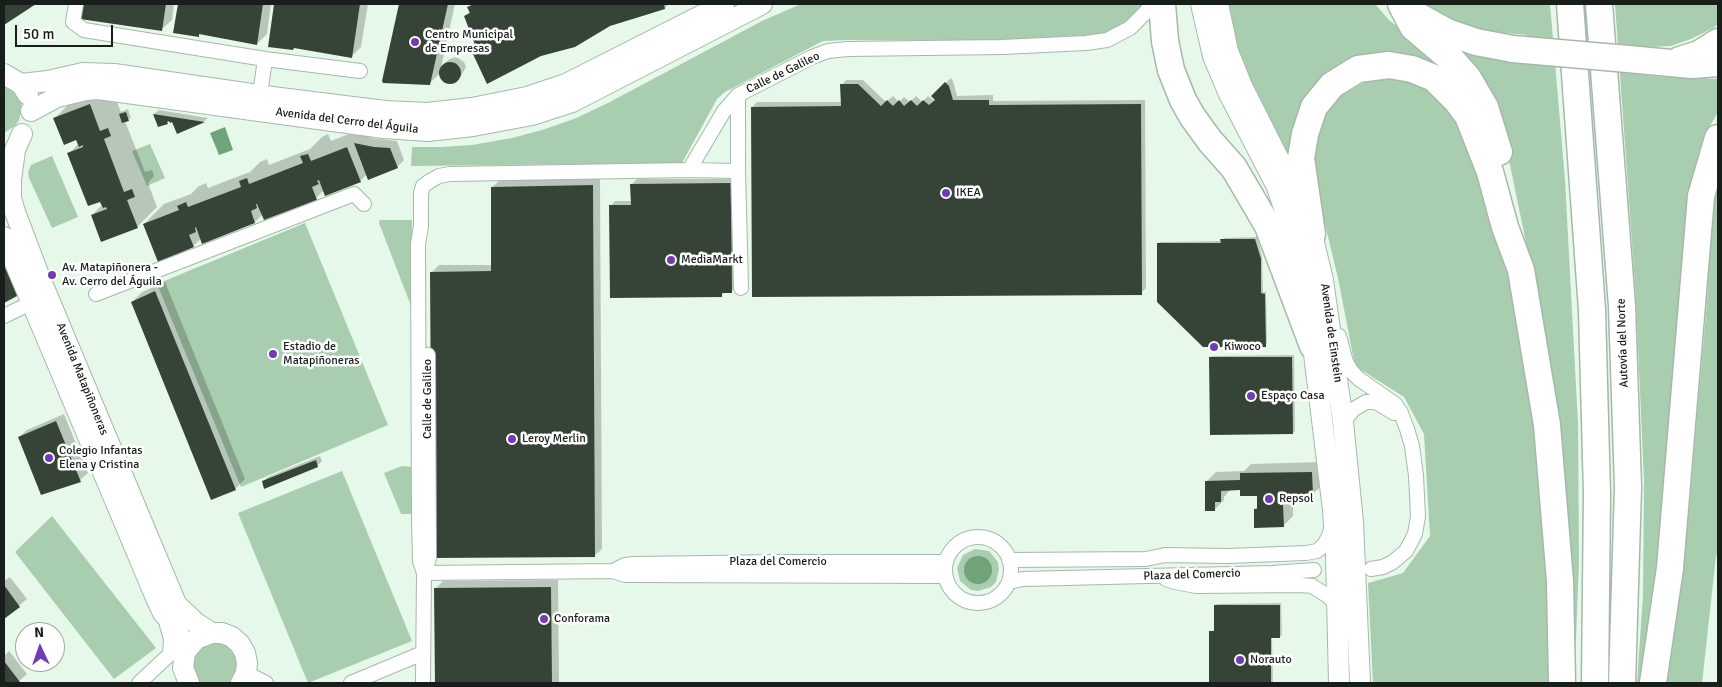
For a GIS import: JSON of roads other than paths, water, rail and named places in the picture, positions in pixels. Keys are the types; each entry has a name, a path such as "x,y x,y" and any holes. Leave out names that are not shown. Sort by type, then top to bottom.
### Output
{"highway":[{"path":"1162,4 1165,41 1171,70 1183,100 1201,129 1234,168 1268,226 1313,346"},
{"path":"1402,4 1424,21 1446,32 1476,42 1513,49 1692,65 1718,63"},
{"path":"1402,4 1413,27 1451,59 1468,78 1485,107 1496,139 1517,227 1521,270 1547,425 1560,581 1562,683"},
{"path":"1570,4 1592,310 1597,494 1594,683"},
{"name":"Autovía del Norte","path":"1600,4 1621,296 1628,487 1622,683"},
{"path":"1664,63 1699,54 1718,42"},
{"path":"1312,234 1301,158 1305,134 1314,107 1332,85 1358,69 1389,65 1412,69 1434,78 1456,100 1468,116 1487,164 1505,227 1521,270"},
{"path":"1653,683 1670,568 1701,196 1718,138"}],"street":[{"path":"76,4 74,22 84,30 265,59 360,71"},
{"name":"Avenida del Cerro del Águila","path":"8,77 48,81 83,73 101,74 385,111 427,113 472,108 527,97 566,84 724,4"},
{"name":"Avenida del Cerro del Águila","path":"31,111 57,98 86,90 98,89 384,128 428,130 473,126 532,115 572,102 762,4"},
{"name":"Calle de Galileo","path":"423,683 424,573 430,558 426,244 421,226 421,193 423,186 439,176 450,174 689,170 724,111 738,95 812,57 828,51 848,49 1002,47 1086,43 1107,40 1130,28 1146,12 1151,4"},
{"name":"Avenida de Einstein","path":"1201,4 1213,56 1228,94 1277,187 1298,250 1313,346 1333,510 1338,610 1339,683"},
{"name":"Avenida de Einstein","path":"1218,4 1228,51 1242,86 1302,205 1312,234 1323,280 1343,422 1353,522 1360,683"},
{"path":"260,95 265,59"},
{"path":"8,77 27,92 31,111"},
{"path":"738,95 741,288"},
{"name":"Avenida Matapiñoneras","path":"31,111 28,124 15,150 11,180 11,198 15,212 40,278 175,601 196,623 212,633 227,635 240,644 245,653 247,663 244,678"},
{"path":"4,142 15,139 22,134"},
{"path":"689,170 738,170"},
{"path":"96,294 354,194 364,204"},
{"name":"Avenida Matapiñoneras","path":"4,237 163,613 177,628 186,652"},
{"path":"1323,280 1346,362 1359,379 1394,404 1401,413 1408,429 1413,454 1418,516 1415,534 1406,551 1393,562 1371,569"},
{"path":"4,316 31,303"},
{"path":"1343,422 1354,409 1366,402 1376,402 1400,417 1408,429"},
{"name":"Plaza del Comercio","path":"1010,560 1146,559 1165,555 1228,556 1312,552 1317,551 1324,545 1329,536 1333,510"},
{"path":"976,537 987,538 997,543 1010,560 1009,582 997,598 988,602 977,604 966,602 956,596 948,587 945,569 949,552 966,539 976,537"},
{"name":"Plaza del Comercio","path":"1009,582 1023,579 1320,570 1261,564 1159,563 1146,559"},
{"name":"Plaza del Comercio","path":"424,573 612,571 625,565 634,564 780,562 945,569"},
{"path":"1158,576 1196,586 1301,584 1312,586 1328,596 1338,610"},
{"path":"139,683 170,654 171,639 163,613"},
{"path":"188,683 183,668 186,652 196,639 212,633"},
{"path":"351,683 423,653"},
{"path":"244,678 266,683"}],"place":[{"name":"Centro Municipal de Empresas","path":"415,42"},
{"name":"IKEA","path":"946,193"},
{"name":"MediaMarkt","path":"671,260"},
{"name":"Av. Matapiñonera - Av. Cerro del Águila","path":"52,275"},
{"name":"Kiwoco","path":"1214,347"},
{"name":"Estadio de Matapiñoneras","path":"273,354"},
{"name":"Espaço Casa","path":"1251,396"},
{"name":"Leroy Merlin","path":"512,439"},
{"name":"Colegio Infantas Elena y Cristina","path":"49,458"},
{"name":"Repsol","path":"1269,499"},
{"name":"Conforama","path":"544,619"},
{"name":"Norauto","path":"1240,660"}]}
